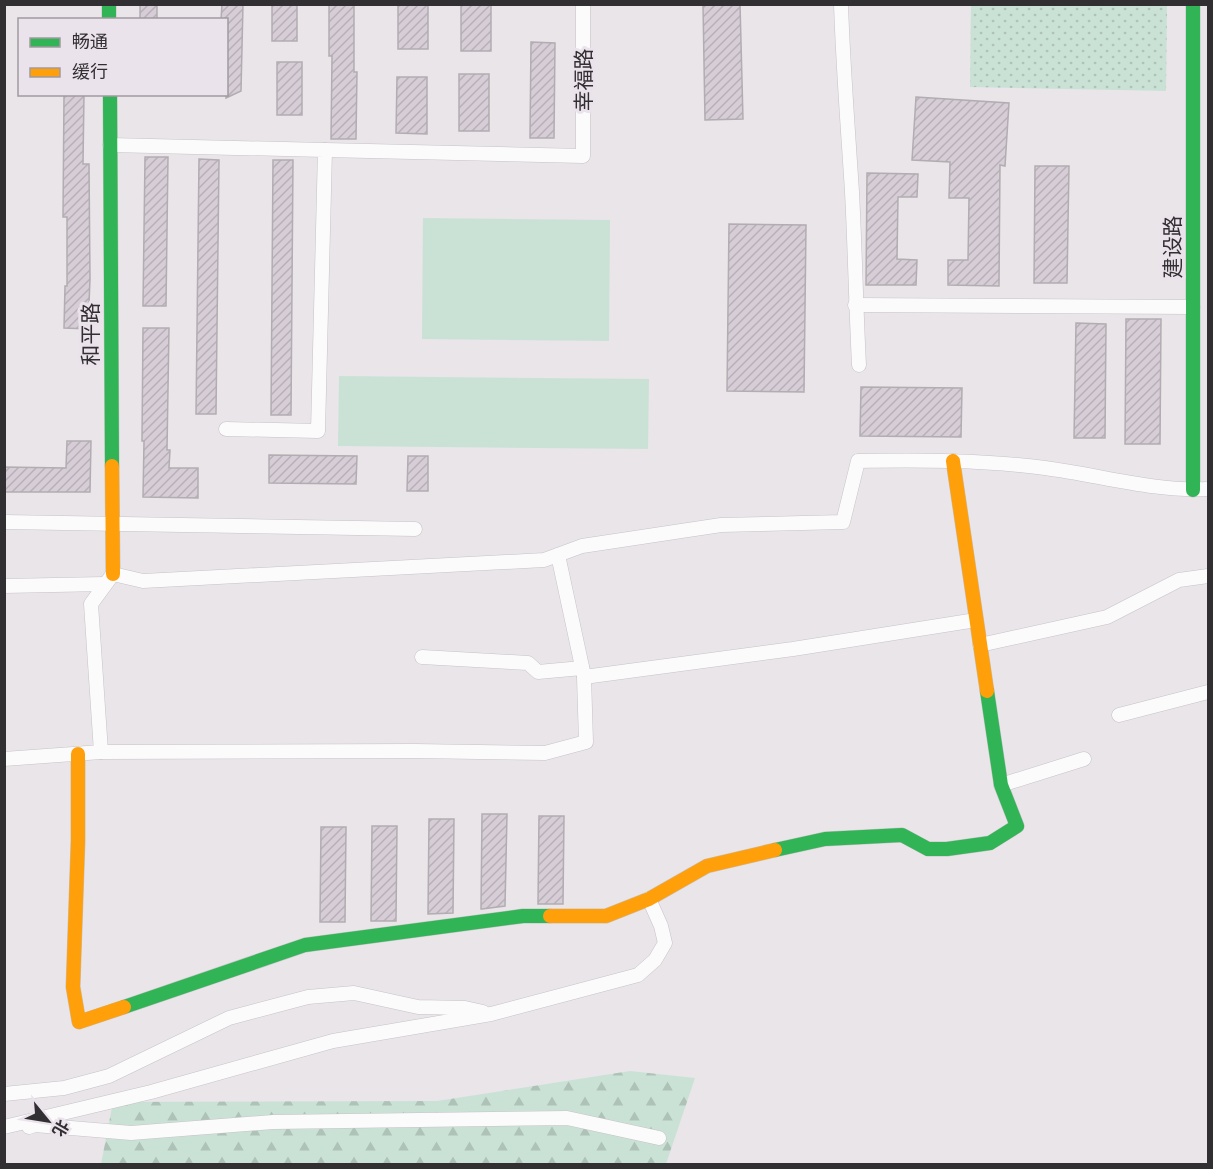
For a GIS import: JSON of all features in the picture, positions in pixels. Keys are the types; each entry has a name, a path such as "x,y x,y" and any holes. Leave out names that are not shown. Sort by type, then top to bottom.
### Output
{"street":[{"name":"幸福路","path":"325,150 583,156 583,4"},
{"path":"841,4 859,365"},
{"name":"建设路","path":"1193,4 1193,490"},
{"name":"和平路","path":"109,579 112,523 110,96"},
{"path":"110,145 325,150 318,431 226,429"},
{"path":"855,305 1193,306"},
{"path":"4,585 109,579 143,581 544,560 582,546 721,525 843,522 858,461 934,460 1045,468 1144,484 1193,490 1209,489"},
{"path":"78,754 78,841 73,987 79,1022 305,945 523,916 606,916 649,899 707,866 825,839 903,835 928,849 947,849 990,843 1017,826 1001,785 952,461"},
{"path":"4,522 415,529"},
{"path":"4,759 101,752 545,753 586,742 583,673 558,555"},
{"path":"980,645 1107,616 1179,580 1209,576"},
{"path":"101,752 91,604 109,579"},
{"path":"422,657 528,663 538,672 583,673 793,648 976,620"},
{"path":"1119,715 1209,692"},
{"path":"1001,785 1084,759"},
{"path":"4,1127 151,1092 333,1041 491,1014 638,975 656,960 665,943 661,926 649,899"},
{"path":"4,1094 64,1088 109,1077 229,1018 308,997 354,993 418,1007 465,1008 491,1014"},
{"path":"4,1136 9,1132 35,1125 130,1133 273,1122 567,1118 659,1138"}],"green space":[{"path":"971,5 1167,5 1166,91 970,87"},
{"path":"423,218 610,220 609,341 422,339"},
{"path":"339,376 649,379 648,449 338,446"},
{"path":"630,1071 695,1078 666,1164 101,1164 113,1102 437,1101"}],"building":[{"path":"140,4 157,4 157,18 140,18"},
{"path":"222,4 243,4 241,91 226,98 228,96 228,18 221,18"},
{"path":"272,4 297,4 297,41 272,41"},
{"path":"329,4 354,4 354,72 357,72 356,139 331,139 332,56 329,56"},
{"path":"398,4 428,4 428,49 398,49"},
{"path":"461,4 491,4 491,51 461,51"},
{"path":"740,4 743,119 705,120 703,5"},
{"path":"531,42 555,43 554,138 530,138"},
{"path":"277,62 302,62 302,115 277,115"},
{"path":"459,74 489,74 489,131 459,131"},
{"path":"397,77 427,77 427,134 396,133"},
{"path":"64,96 84,96 83,164 89,164 88,329 64,328 65,286 67,286 67,217 63,217"},
{"path":"916,97 1009,103 1005,166 1000,165 999,286 948,285 948,260 968,260 969,198 949,198 950,162 912,160"},
{"path":"145,157 168,157 166,306 143,306"},
{"path":"199,159 219,160 216,414 196,414"},
{"path":"273,160 293,160 291,415 271,415"},
{"path":"1035,166 1069,166 1067,283 1034,283"},
{"path":"867,173 918,174 917,197 898,197 897,259 917,260 916,285 866,285"},
{"path":"729,224 806,225 804,392 727,391"},
{"path":"1126,319 1161,319 1160,444 1125,444"},
{"path":"1076,323 1106,324 1105,438 1074,438"},
{"path":"143,328 169,328 167,450 170,450 169,468 198,468 198,498 143,497"},
{"path":"861,387 962,388 961,437 860,436"},
{"path":"67,441 91,441 90,492 4,492 4,467 66,468"},
{"path":"269,455 357,456 356,484 269,483"},
{"path":"408,456 428,456 428,491 407,491"},
{"path":"482,814 507,814 505,906 481,909"},
{"path":"539,816 564,816 563,904 538,904"},
{"path":"429,819 454,819 453,913 428,914"},
{"path":"372,826 397,826 396,921 371,921"},
{"path":"321,827 346,827 345,922 320,922"}],"traffic: fast":[{"path":"109,4 109,18"},
{"path":"1193,4 1193,490"},
{"path":"110,96 112,466"},
{"path":"775,850 825,839 902,835 928,849 947,849 990,843 1017,826 1001,785 987,691"},
{"path":"124,1007 305,945 523,916 550,916"}],"traffic: slow":[{"path":"953,461 987,691"},
{"path":"112,466 113,574"},
{"path":"78,754 78,841 73,987 79,1022 124,1007"},
{"path":"550,916 606,916 649,899 707,866 775,850"}]}
